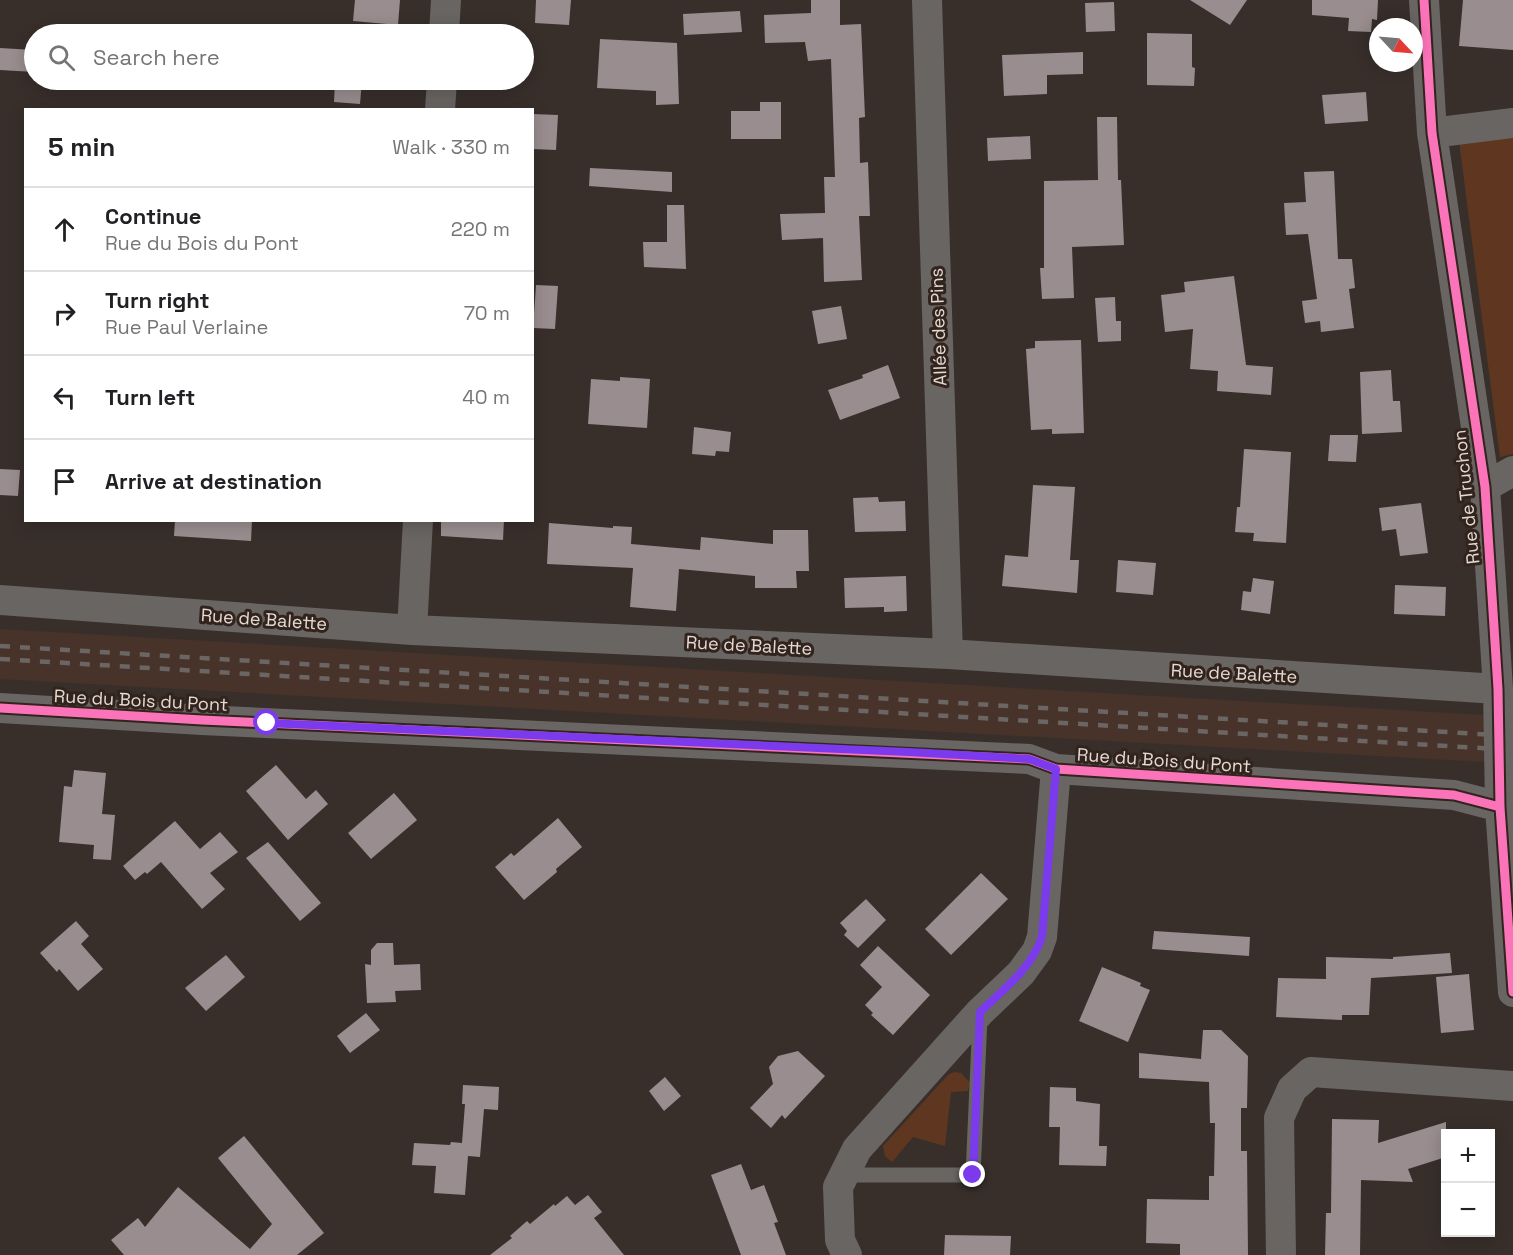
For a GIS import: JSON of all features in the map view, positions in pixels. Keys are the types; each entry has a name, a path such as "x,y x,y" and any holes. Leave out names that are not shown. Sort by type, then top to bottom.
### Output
{"street":[{"path":"445,24 446,0"},
{"name":"Allée des Pins","path":"927,0 948,654"},
{"name":"Rue de Truchon","path":"1424,0 1432,133 1499,490 1500,807 1513,992"},
{"path":"440,108 441,90"},
{"path":"1432,133 1513,123"},
{"path":"1499,490 1513,471"},
{"path":"412,630 418,522"},
{"name":"Rue de Balette","path":"0,600 412,630 948,654 1498,689"},
{"name":"Rue du Bois du Pont","path":"0,708 256,723 1029,759 1056,769 1454,795 1500,807"},
{"path":"847,1255 840,1240 838,1187 857,1149 980,1012 1021,973 1037,951 1042,937 1056,769"},
{"path":"1281,1255 1279,1118 1292,1089 1311,1072 1513,1086"}],"lane":[{"path":"844,1175 973,1175 980,1012"}],"shaded area":[{"path":"1513,134 1513,454 1500,457 1459,141"},
{"path":"0,629 1484,715 1485,762 0,679"},
{"path":"954,1072 961,1073 970,1083 968,1091 951,1092 945,1146 913,1137 892,1162 885,1156 883,1146 948,1075"}],"building":[{"path":"355,0 400,0 398,24 353,21"},
{"path":"536,0 571,0 569,25 535,23"},
{"path":"811,0 840,0 840,25 861,24 865,117 859,118 860,163 868,162 870,216 859,216 862,280 824,282 823,238 782,240 780,214 825,213 824,177 835,177 831,59 808,61 805,42 765,43 764,15 811,13"},
{"path":"1190,0 1247,0 1230,25"},
{"path":"1312,0 1378,0 1377,18 1369,18 1369,32 1348,31 1349,18 1312,15"},
{"path":"1463,0 1513,0 1513,50 1459,46"},
{"path":"1114,2 1115,31 1086,32 1085,3"},
{"path":"740,11 742,32 684,35 683,14"},
{"path":"1147,33 1192,34 1194,86 1147,85"},
{"path":"600,39 677,43 679,104 656,105 656,91 597,88"},
{"path":"0,48 24,49 24,71 0,70"},
{"path":"1083,52 1083,74 1047,75 1047,94 1004,96 1002,55"},
{"path":"335,90 361,90 360,104 334,102"},
{"path":"1366,92 1368,121 1325,124 1322,95"},
{"path":"760,102 781,102 781,139 731,139 731,111 760,111"},
{"path":"534,114 558,115 556,150 534,149"},
{"path":"1097,117 1117,117 1118,180 1121,180 1124,245 1072,247 1074,298 1042,299 1040,268 1044,268 1044,181 1098,180"},
{"path":"1030,136 1031,159 988,161 987,138"},
{"path":"590,168 672,172 672,192 589,186"},
{"path":"1334,171 1338,259 1352,259 1355,288 1349,289 1354,328 1321,332 1320,321 1305,323 1302,301 1317,299 1308,234 1286,235 1284,203 1306,202 1304,172"},
{"path":"667,205 684,205 686,269 644,267 643,242 667,242"},
{"path":"1234,276 1246,365 1273,367 1271,395 1217,391 1218,371 1190,369 1193,329 1165,332 1161,295 1185,292 1184,282"},
{"path":"536,285 558,286 555,329 534,328"},
{"path":"1115,297 1116,321 1121,321 1121,341 1098,342 1095,298"},
{"path":"841,306 847,339 818,344 812,311"},
{"path":"1081,340 1084,433 1052,434 1052,429 1031,430 1026,349 1035,348 1035,341"},
{"path":"888,365 900,398 840,420 828,390 863,378 862,375"},
{"path":"1391,370 1393,401 1400,401 1402,432 1362,434 1360,372"},
{"path":"620,377 650,379 647,428 588,424 591,379 620,381"},
{"path":"694,427 731,432 729,452 716,451 715,456 692,454"},
{"path":"1330,435 1358,435 1356,462 1328,461"},
{"path":"1244,449 1291,452 1286,543 1253,541 1254,533 1235,532 1237,507 1240,507"},
{"path":"0,469 20,470 18,496 0,495"},
{"path":"1033,485 1075,487 1070,560 1079,560 1077,593 1002,586 1005,555 1028,557"},
{"path":"878,497 879,502 905,501 906,531 855,532 853,498"},
{"path":"1421,503 1428,553 1400,556 1396,529 1382,531 1379,508"},
{"path":"175,522 252,522 251,541 174,536"},
{"path":"441,522 504,522 503,540 441,536"},
{"path":"549,523 613,528 613,526 632,527 631,544 700,550 701,537 773,544 773,530 808,530 809,571 796,571 797,588 755,588 755,576 679,569 676,611 630,607 633,568 547,564"},
{"path":"1118,560 1156,563 1153,595 1116,592"},
{"path":"906,576 907,611 884,612 884,607 845,608 844,578"},
{"path":"1253,578 1274,581 1270,614 1241,610 1243,591 1251,592"},
{"path":"1395,585 1446,587 1445,616 1394,614"},
{"path":"276,765 306,799 316,790 328,804 288,840 246,791"},
{"path":"74,770 106,773 102,814 115,815 111,860 93,859 94,845 59,842 64,786 72,787"},
{"path":"394,793 417,820 371,859 348,833"},
{"path":"558,818 582,847 524,900 495,867 511,853 514,856"},
{"path":"175,821 200,849 220,832 238,852 210,873 225,889 202,909 161,862 147,874 145,872 135,880 123,866"},
{"path":"268,842 321,903 300,921 246,858"},
{"path":"981,873 1008,899 951,955 925,929"},
{"path":"866,899 886,920 858,948 844,935 847,931 840,923"},
{"path":"76,921 89,936 81,944 103,969 78,991 59,969 57,972 40,953"},
{"path":"1154,931 1250,937 1249,956 1152,949"},
{"path":"377,943 393,943 394,965 420,964 421,990 395,991 396,1002 367,1003 365,964 371,965 371,950"},
{"path":"878,946 930,995 893,1035 871,1015 873,1013 865,1005 882,987 860,965"},
{"path":"1450,953 1452,973 1371,978 1369,1015 1342,1015 1342,1020 1276,1017 1278,978 1326,979 1326,957 1393,959 1393,957"},
{"path":"226,955 245,977 206,1011 185,988"},
{"path":"1102,967 1141,983 1140,986 1150,990 1128,1042 1079,1021"},
{"path":"1469,974 1474,1030 1441,1033 1436,977"},
{"path":"366,1013 380,1030 350,1053 337,1036"},
{"path":"1203,1030 1221,1030 1248,1056 1247,1108 1241,1108 1241,1151 1247,1151 1248,1255 1180,1255 1180,1244 1146,1243 1147,1199 1209,1200 1209,1176 1214,1176 1215,1123 1210,1123 1209,1082 1139,1078 1139,1053 1201,1059"},
{"path":"798,1051 825,1076 785,1119 782,1115 771,1128 750,1108 773,1084 769,1067 778,1056"},
{"path":"665,1077 681,1096 664,1111 649,1091"},
{"path":"463,1085 499,1087 498,1110 484,1109 480,1157 468,1156 465,1195 434,1193 436,1166 412,1165 414,1143 450,1145 451,1142 462,1143 465,1104 462,1104"},
{"path":"1050,1087 1076,1088 1076,1101 1100,1104 1099,1146 1107,1146 1106,1166 1059,1165 1060,1127 1049,1127"},
{"path":"1332,1119 1379,1120 1378,1143 1446,1122 1446,1129 1441,1129 1441,1159 1408,1169 1413,1182 1361,1180 1360,1255 1325,1255 1326,1213 1331,1213"},
{"path":"244,1136 324,1233 297,1255 124,1255 111,1240 138,1218 145,1227 178,1187 250,1249 272,1224 218,1158"},
{"path":"741,1164 751,1190 764,1185 778,1222 774,1223 786,1255 741,1255 711,1175"},
{"path":"588,1195 602,1212 594,1218 624,1255 490,1255 512,1238 510,1236 527,1221 530,1224 567,1196 575,1205"},
{"path":"945,1235 1011,1236 1010,1255 944,1255"}],"railway":[{"path":"0,646 1513,736"},
{"path":"0,659 1513,750"}],"cycle path":[{"path":"1424,0 1432,133 1485,487 1498,689 1500,807 1513,992"},
{"path":"0,708 202,720 1029,759 1056,769 1454,795 1500,807"}],"route":[{"path":"267,723 1029,759 1056,769 1042,937 1037,951 1021,973 980,1012 973,1175"}]}
